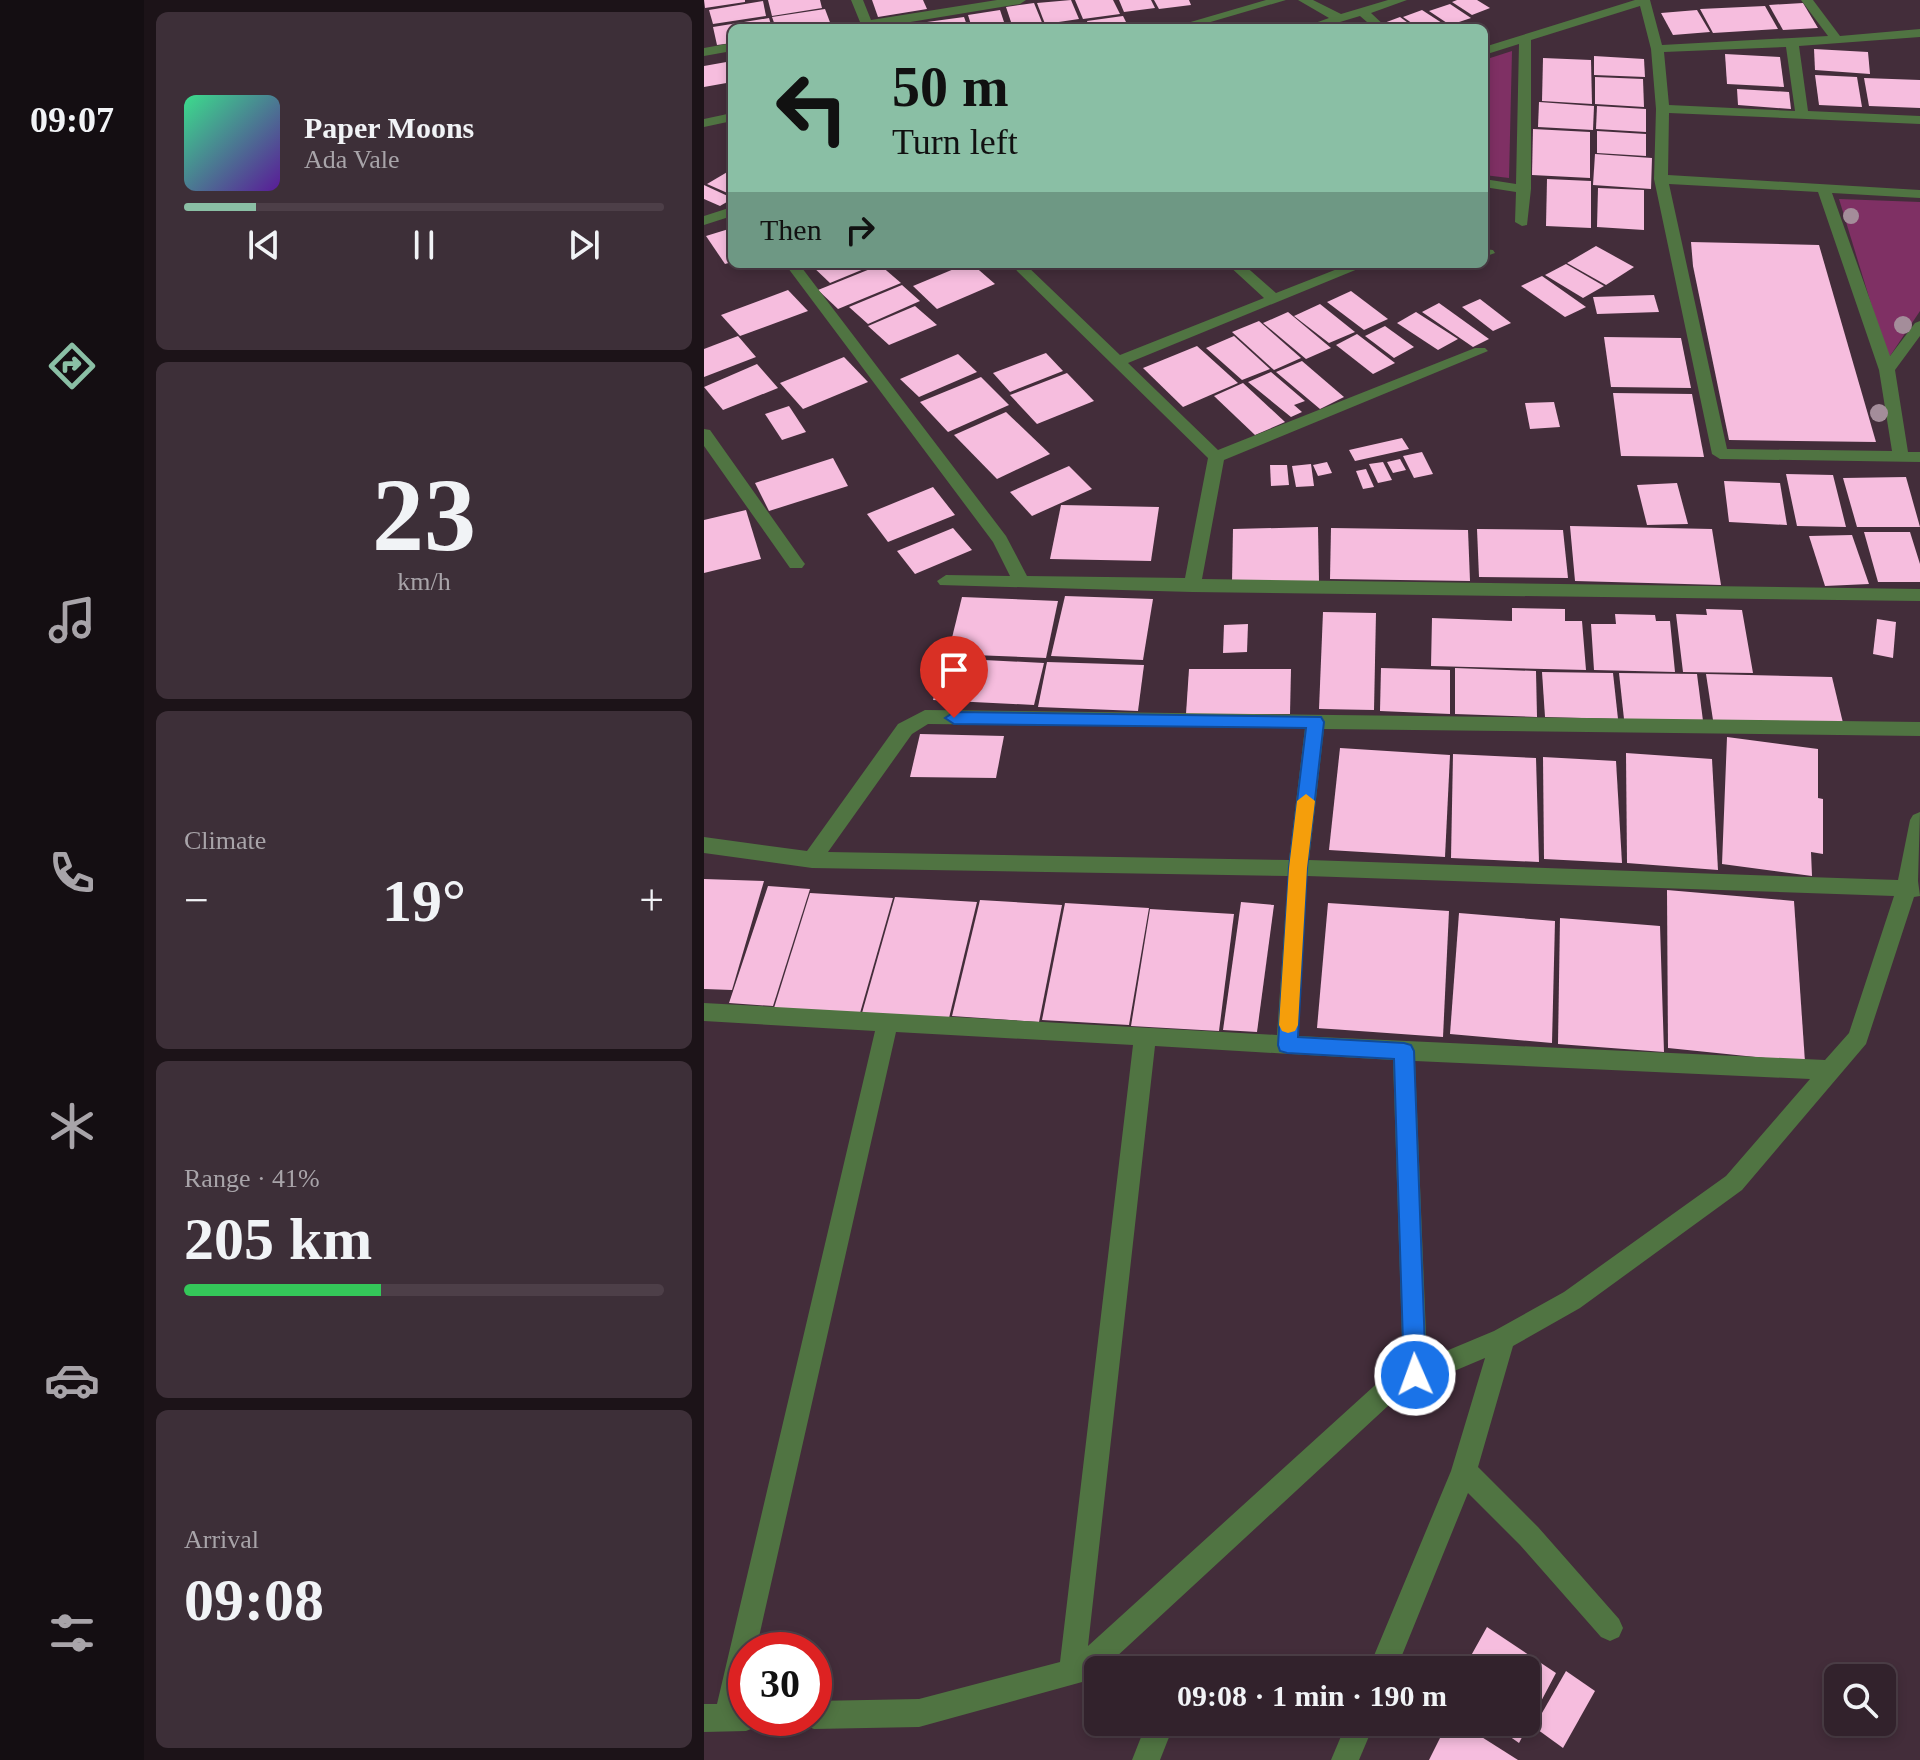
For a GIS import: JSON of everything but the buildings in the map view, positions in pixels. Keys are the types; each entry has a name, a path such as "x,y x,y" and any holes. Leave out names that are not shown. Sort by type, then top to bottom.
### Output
{"street":[{"path":"857,0 867,24"},
{"path":"880,24 1020,0"},
{"path":"1191,24 1280,0"},
{"path":"1304,0 1339,18"},
{"path":"1320,24 1401,0"},
{"path":"1807,0 1837,40"},
{"path":"1488,50 1644,1 1657,49 1663,109 1661,179 1720,454 1920,457"},
{"path":"1362,12 1376,24"},
{"path":"1657,49 1920,33"},
{"path":"1522,222 1525,39"},
{"path":"1792,43 1802,113"},
{"path":"704,52 728,48"},
{"path":"1663,109 1920,120"},
{"path":"704,123 728,118"},
{"path":"1661,179 1920,194"},
{"path":"1488,184 1524,189"},
{"path":"1824,189 1887,370 1901,456"},
{"path":"704,221 728,212"},
{"path":"795,268 1000,540 1022,583"},
{"path":"1021,268 1216,457"},
{"path":"1239,268 1274,299"},
{"path":"1117,362 1353,268"},
{"path":"1887,370 1920,326"},
{"path":"1216,457 1480,351"},
{"path":"704,434 796,564"},
{"path":"1192,586 1216,457"},
{"path":"946,581 1920,595"},
{"path":"812,860 905,729 925,717 1920,729"},
{"path":"1287,1045 1298,868 1315,722"},
{"path":"832,1715 919,1713 1083,1669 1393,1385 1503,1339 1572,1300 1734,1183 1858,1038 1913,889 1920,820"},
{"path":"704,845 812,860 1298,868 1913,889"},
{"path":"704,1012 1287,1045 1829,1070"},
{"path":"726,1718 888,1022"},
{"path":"1072,1672 1145,1036"},
{"path":"1404,1051 1415,1375"},
{"path":"1388,1656 1464,1471 1503,1339"},
{"path":"1464,1471 1529,1536 1610,1628"},
{"path":"1146,1760 1155,1736"},
{"path":"1345,1760 1355,1736"}],"shaded area":[{"path":"1512,51 1509,178 1488,175 1488,59"},
{"path":"1839,199 1920,202 1920,311 1888,359"}],"slow traffic":[{"path":"1288,1025 1298,868 1306,801"}],"route":[{"path":"954,718 1315,722 1298,868 1287,1045 1404,1051 1415,1375"}]}
